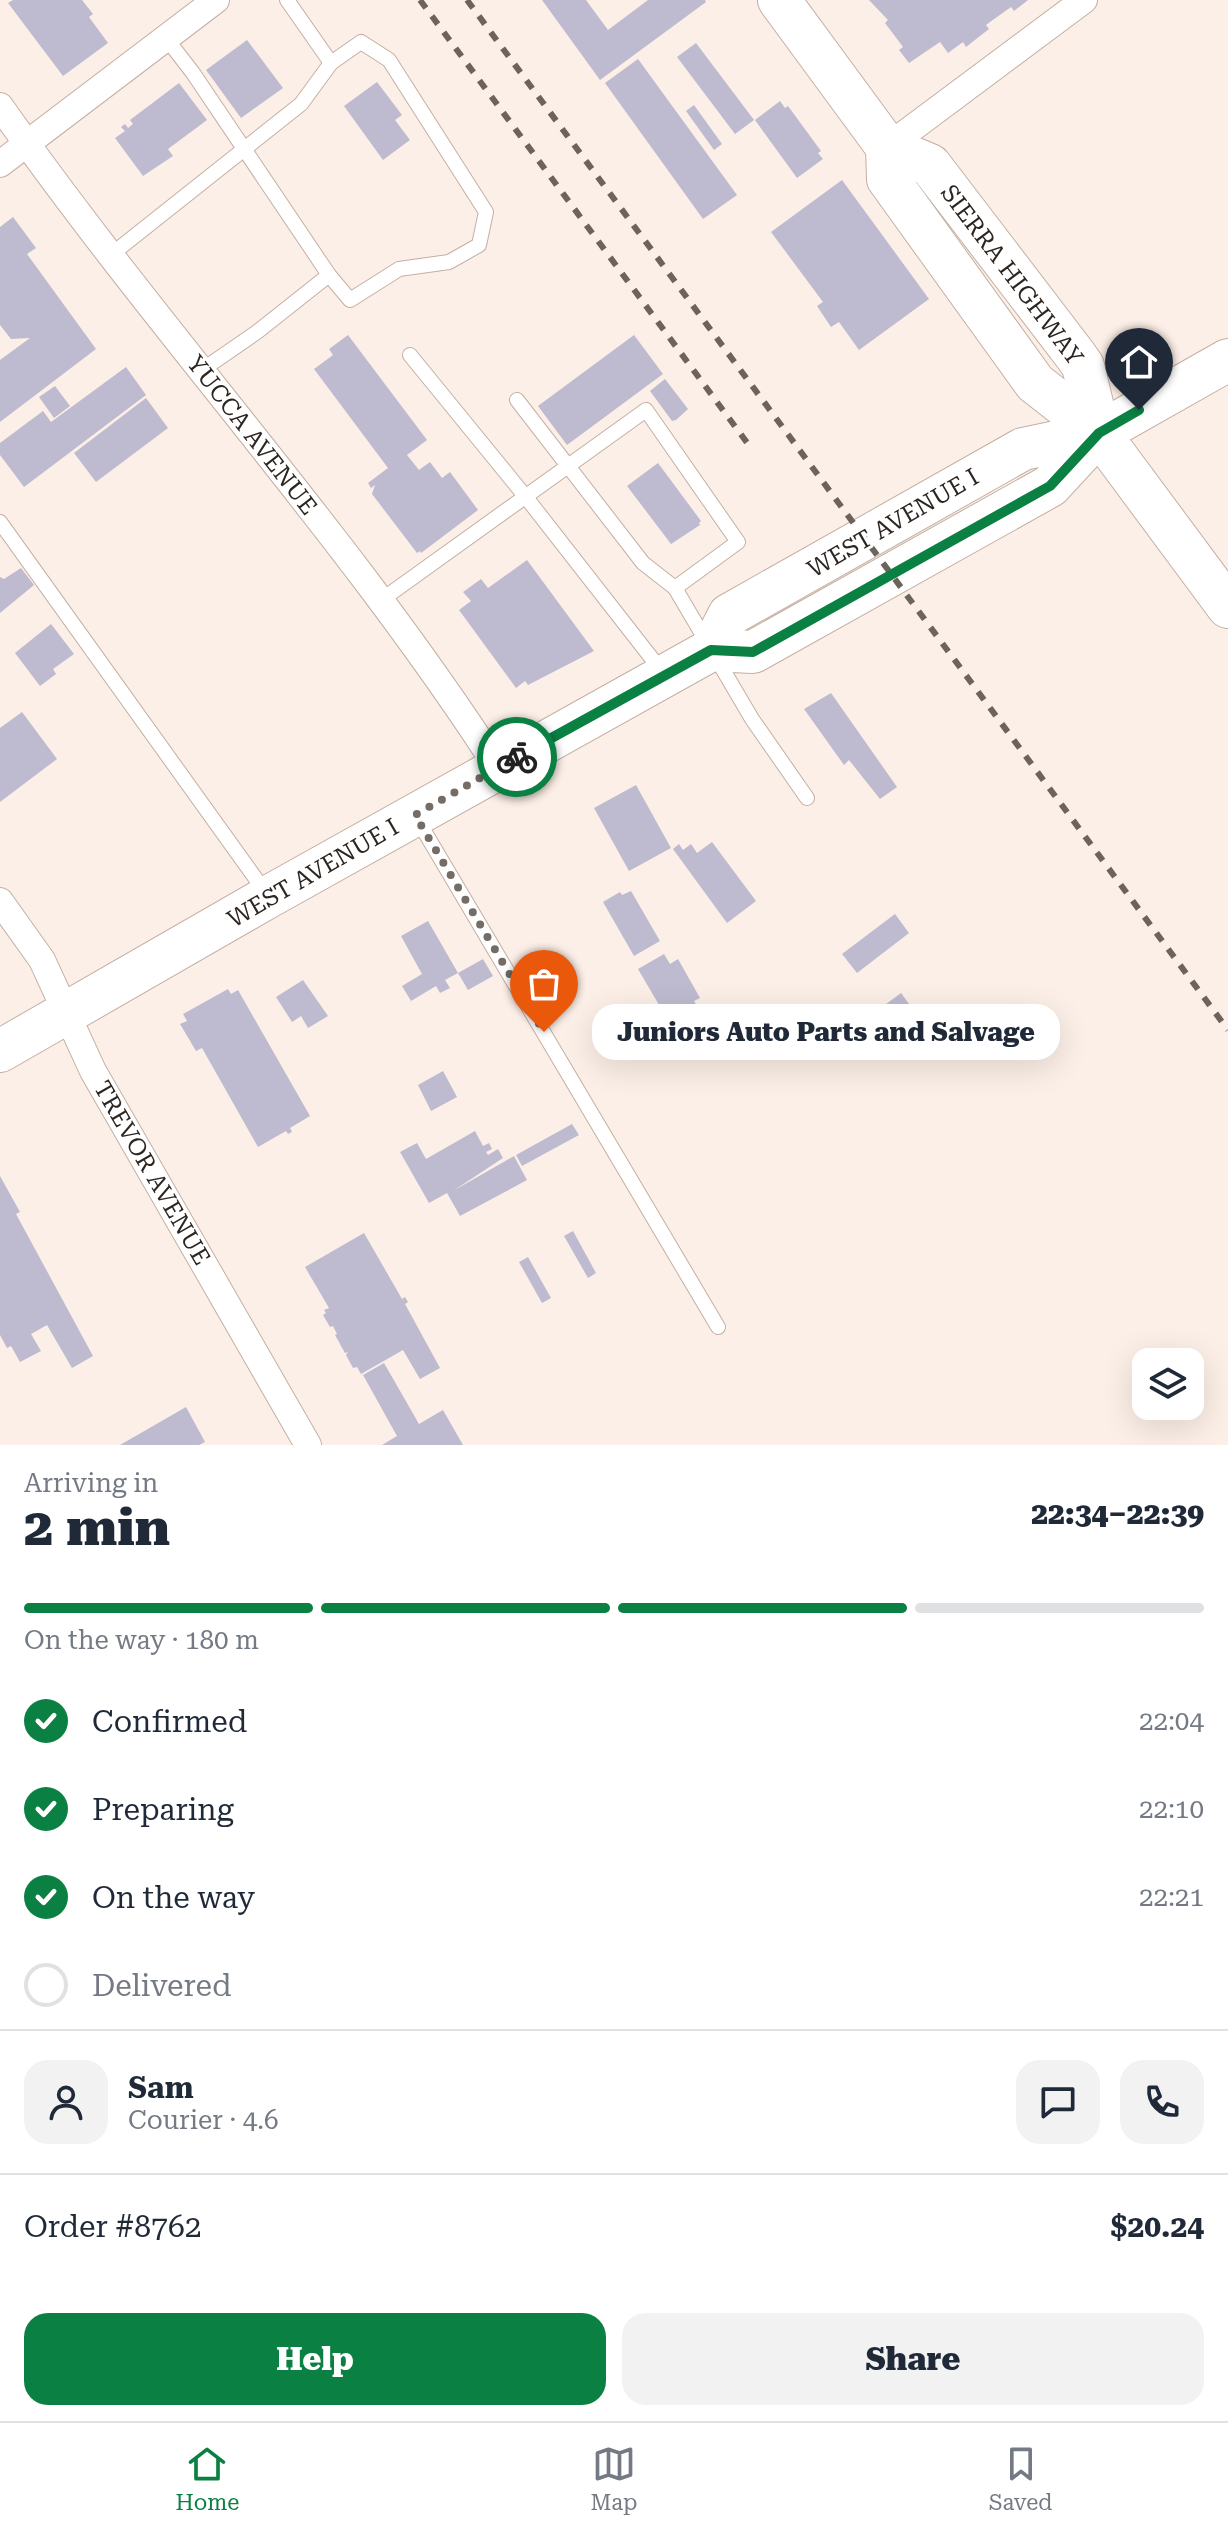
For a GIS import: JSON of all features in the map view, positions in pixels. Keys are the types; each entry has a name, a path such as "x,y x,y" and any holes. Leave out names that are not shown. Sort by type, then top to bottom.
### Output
{"main road":[{"name":"SIERRA HIGHWAY","path":"779,0 887,147 888,179 1035,383 1099,433 1228,607"},
{"name":"WEST AVENUE I","path":"0,1051 268,897 711,650 729,615 1023,449 1099,433 1228,360"}],"street":[{"path":"0,164 216,0"},
{"path":"887,147 1084,0"},
{"name":"YUCCA AVENUE","path":"0,106 26,144 380,601 466,718 498,768"},
{"name":"TREVOR AVENUE","path":"0,901 42,960 93,1071 308,1445"}],"lane":[{"path":"287,0 331,63"},
{"path":"112,254 244,149 301,104 331,63 361,42 389,60 486,212 479,245 449,262 399,269 350,300 329,275 244,149 166,38"},
{"path":"202,370 257,332 329,275"},
{"path":"410,355 665,675"},
{"path":"517,400 643,563 675,588 752,719 807,798"},
{"path":"380,601 646,410 738,542 675,588"},
{"path":"0,522 268,897"},
{"path":"415,815 718,1327"}],"building":[{"path":"13,0 82,0 93,14 89,17 108,43 63,76 8,3"},
{"path":"542,0 586,0 608,30 648,0 706,2 600,80"},
{"path":"869,0 1028,0 1014,11 1011,7 986,25 989,29 966,47 963,42 948,53 940,42 909,63 899,50 903,47 885,23 888,20"},
{"path":"247,40 283,88 241,118 206,70"},
{"path":"696,43 754,120 735,134 677,57"},
{"path":"638,59 737,195 703,219 605,83"},
{"path":"377,82 402,115 395,120 410,140 383,160 344,106"},
{"path":"179,83 207,120 168,149 173,156 143,176 115,138 125,131 121,127 125,124 128,128 133,124 130,120"},
{"path":"780,101 785,108 788,106 821,151 818,153 823,159 797,178 755,120"},
{"path":"694,105 722,144 714,150 686,111"},
{"path":"842,180 929,299 859,350 839,322 831,327 817,306 823,302 771,232"},
{"path":"13,217 36,248 27,254 96,349 0,422 0,360 30,338 11,339 0,325 0,227"},
{"path":"348,335 427,440 407,455 419,470 430,462 442,478 450,472 478,510 421,553 417,553 372,494 375,485 371,488 368,483 388,468 314,369 333,355 329,349"},
{"path":"634,335 663,374 567,445 538,406"},
{"path":"126,367 146,395 24,487 0,455 0,443 43,411 51,422"},
{"path":"665,379 688,409 672,421 650,391"},
{"path":"55,386 70,406 54,418 39,397"},
{"path":"146,398 168,428 96,482 74,453"},
{"path":"658,463 701,521 700,525 671,544 627,486"},
{"path":"527,560 594,651 528,685 525,681 516,688 459,610 471,601 463,592 481,579 488,588"},
{"path":"21,568 34,585 0,613 0,577 4,579"},
{"path":"51,624 74,654 53,669 56,674 40,686 15,653"},
{"path":"831,693 897,787 880,799 849,760 844,765 804,709"},
{"path":"22,712 57,759 0,802 0,728"},
{"path":"636,785 671,848 629,871 594,808"},
{"path":"712,842 756,901 727,923 673,849 679,844 683,850 691,844 697,853"},
{"path":"631,891 660,941 634,956 603,902 620,892 622,895"},
{"path":"895,914 909,933 857,973 842,954"},
{"path":"428,921 458,973 445,980 450,988 440,993 436,986 411,1001 402,986 422,974 401,936"},
{"path":"664,954 670,964 678,959 700,998 694,1001 697,1006 669,1022 638,969"},
{"path":"483,959 493,976 468,990 458,973"},
{"path":"303,980 328,1016 308,1028 301,1016 292,1022 276,997"},
{"path":"228,989 231,994 238,990 310,1116 290,1128 292,1132 288,1134 286,1131 258,1147 202,1048 196,1051 180,1024 187,1021 183,1014"},
{"path":"901,993 932,1035 913,1049 882,1007"},
{"path":"443,1071 457,1097 431,1111 418,1085"},
{"path":"572,1124 579,1135 522,1166 516,1155"},
{"path":"475,1131 483,1146 489,1143 492,1149 486,1152 488,1155 498,1149 503,1158 453,1191 514,1156 527,1180 460,1216 447,1193 429,1203 400,1152 417,1143 426,1159"},
{"path":"0,1176 20,1212 16,1214 93,1356 72,1368 47,1325 31,1334 41,1351 20,1362 0,1335"},
{"path":"573,1231 596,1273 588,1278 564,1236"},
{"path":"364,1233 402,1299 405,1297 408,1302 405,1304 440,1368 420,1379 403,1350 361,1374 357,1367 353,1368 346,1355 348,1352 345,1353 333,1326 330,1327 323,1315 326,1313 324,1310 329,1308 305,1267"},
{"path":"528,1257 551,1298 542,1303 519,1262"},
{"path":"384,1363 419,1424 443,1410 463,1445 382,1445 397,1436 363,1375"},
{"path":"186,1407 205,1442 199,1445 120,1445"}],"railway":[{"path":"420,0 748,444"},
{"path":"467,0 1228,1030"}],"way so far":[{"path":"517,757 415,815 544,1032"}],"place":[{"name":"Juniors Auto Parts and Salvage","path":"544,1032"}],"route":[{"path":"517,757 711,650 753,652 1050,486 1099,433 1139,410"}]}
